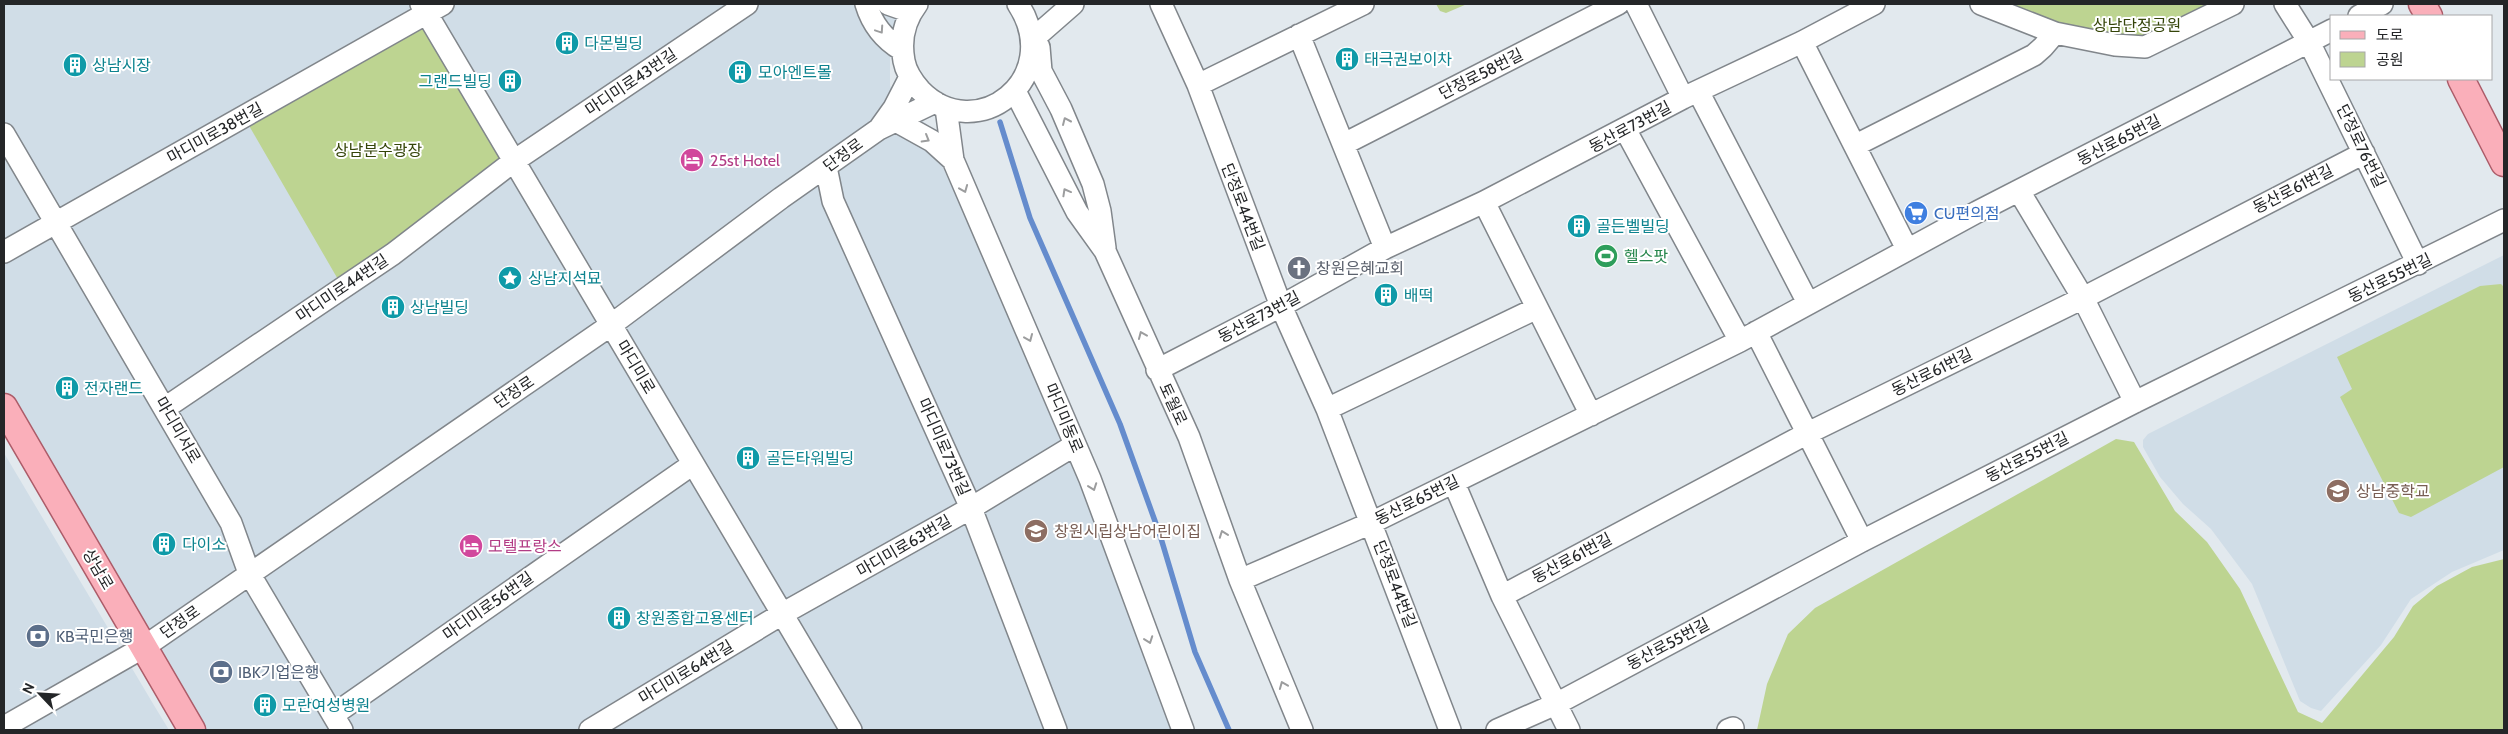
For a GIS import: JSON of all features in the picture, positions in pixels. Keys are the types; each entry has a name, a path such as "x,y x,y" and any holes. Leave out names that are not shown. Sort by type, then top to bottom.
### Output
{"main road":[{"path":"2422,4 2428,15"},
{"path":"2462,80 2504,163"},
{"name":"상남로","path":"4,407 192,730"}],"street":[{"name":"마디미로43번길","path":"514,161 747,4"},
{"path":"866,4 869,14 888,42 902,50"},
{"path":"888,4 914,8 902,37 904,64 910,77 925,95 940,105 964,111 983,109 1000,102 1015,91 1030,67 1036,37 1073,4"},
{"path":"1018,4 1028,19 1036,37 1041,71 1061,109 1093,184 1100,211 1106,251"},
{"name":"단정로44번길","path":"1161,4 1198,85 1281,306 1327,409 1450,730"},
{"path":"1198,85 1363,4"},
{"name":"단정로58번길","path":"1344,144 1618,4"},
{"path":"1636,4 1691,95 1808,303"},
{"name":"동산로73번길","path":"1157,370 1281,306 1386,248 1484,202 1691,95 1802,42 1874,4"},
{"path":"1981,4 2055,33 2115,45 2145,47 2233,4"},
{"name":"단정로76번길","path":"2285,4 2309,42 2418,264"},
{"path":"2360,15 2382,4"},
{"name":"마디미로","path":"430,7 514,161 850,730"},
{"name":"마디미로38번길","path":"4,252 430,7"},
{"name":"동산로65번길","path":"1240,580 1371,523 1748,337 1907,249 2330,31"},
{"path":"1856,146 2034,55 2044,48 2055,33"},
{"path":"1299,35 1386,248"},
{"path":"1802,42 1907,249"},
{"name":"단정로","path":"888,125 894,108 910,77"},
{"name":"토월로","path":"1015,91 1077,212 1106,251 1157,370 1189,437 1240,580 1302,730"},
{"name":"단정로","path":"4,727 144,648 249,573 611,325 826,167 888,125 940,105"},
{"name":"마디미동로","path":"940,105 953,160 1075,445 1183,730"},
{"path":"888,125 932,141 953,160"},
{"path":"1625,129 1806,434 1862,541"},
{"name":"마디미서로","path":"4,134 166,408 231,523 249,573 337,722"},
{"name":"동산로61번길","path":"1502,596 1806,434 2083,298 2364,153"},
{"name":"마디미로44번길","path":"166,408 393,254 514,161"},
{"name":"마디미로73번길","path":"826,167 833,201 971,508 1056,730"},
{"path":"2019,191 2083,298 2136,402"},
{"path":"1484,202 1591,415"},
{"name":"동산로55번길","path":"1497,730 1556,704 1862,541 2136,402 2504,220"},
{"path":"1327,409 1537,308"},
{"name":"마디미로63번길","path":"782,614 971,508 1075,445"},
{"name":"마디미로56번길","path":"337,722 693,464"},
{"path":"1454,482 1502,596 1569,730"},
{"name":"마디미로64번길","path":"590,730 782,614"}],"shaded area":[{"path":"4,4 914,4 890,57 890,86 907,109 933,129 934,148 1057,417 1174,730 197,730 4,394"},
{"name":"상남중학교","path":"2504,255 2504,550 2452,572 2411,599 2381,645 2321,711 2311,708 2300,701 2252,584 2211,529 2183,504 2160,477 2143,447 2143,440 2148,434"},
{"path":"4,453 155,707 169,730 4,730"}],"green space":[{"path":"1436,4 1467,4 1446,13 1440,11"},
{"name":"상남단정공원","path":"1980,4 2233,4 2145,47"},
{"name":"상남분수광장","path":"427,13 514,161 343,288 244,117"},
{"path":"2501,284 2504,287 2504,467 2411,517 2399,513 2340,397 2352,389 2337,357 2480,286"},
{"path":"2116,439 2134,442 2175,511 2207,542 2240,589 2298,712 2322,723 2394,637 2413,606 2437,586 2472,567 2504,559 2504,730 1757,730 1767,684 1788,634 1815,608"}],"waterway":[{"path":"1000,122 1030,218 1120,424 1160,535 1195,652 1229,730"}],"place":[{"name":"다몬빌딩","path":"567,43"},
{"name":"태극권보이차","path":"1347,59"},
{"name":"상남시장","path":"75,65"},
{"name":"모아엔트몰","path":"740,72"},
{"name":"그랜드빌딩","path":"510,81"},
{"name":"25st Hotel","path":"692,160"},
{"name":"CU편의점","path":"1916,213"},
{"name":"골든벨빌딩","path":"1579,226"},
{"name":"헬스팟","path":"1606,256"},
{"name":"창원은혜교회","path":"1299,268"},
{"name":"상남지석묘","path":"510,278"},
{"name":"배떡","path":"1386,295"},
{"name":"상남빌딩","path":"393,307"},
{"name":"전자랜드","path":"67,388"},
{"name":"골든타워빌딩","path":"748,458"},
{"name":"상남중학교","path":"2338,491"},
{"name":"창원시립상남어린이집","path":"1036,531"},
{"name":"다이소","path":"164,544"},
{"name":"모텔프랑스","path":"471,546"},
{"name":"창원종합고용센터","path":"619,618"},
{"name":"KB국민은행","path":"38,636"},
{"name":"IBK기업은행","path":"221,672"},
{"name":"모란여성병원","path":"265,705"}]}
